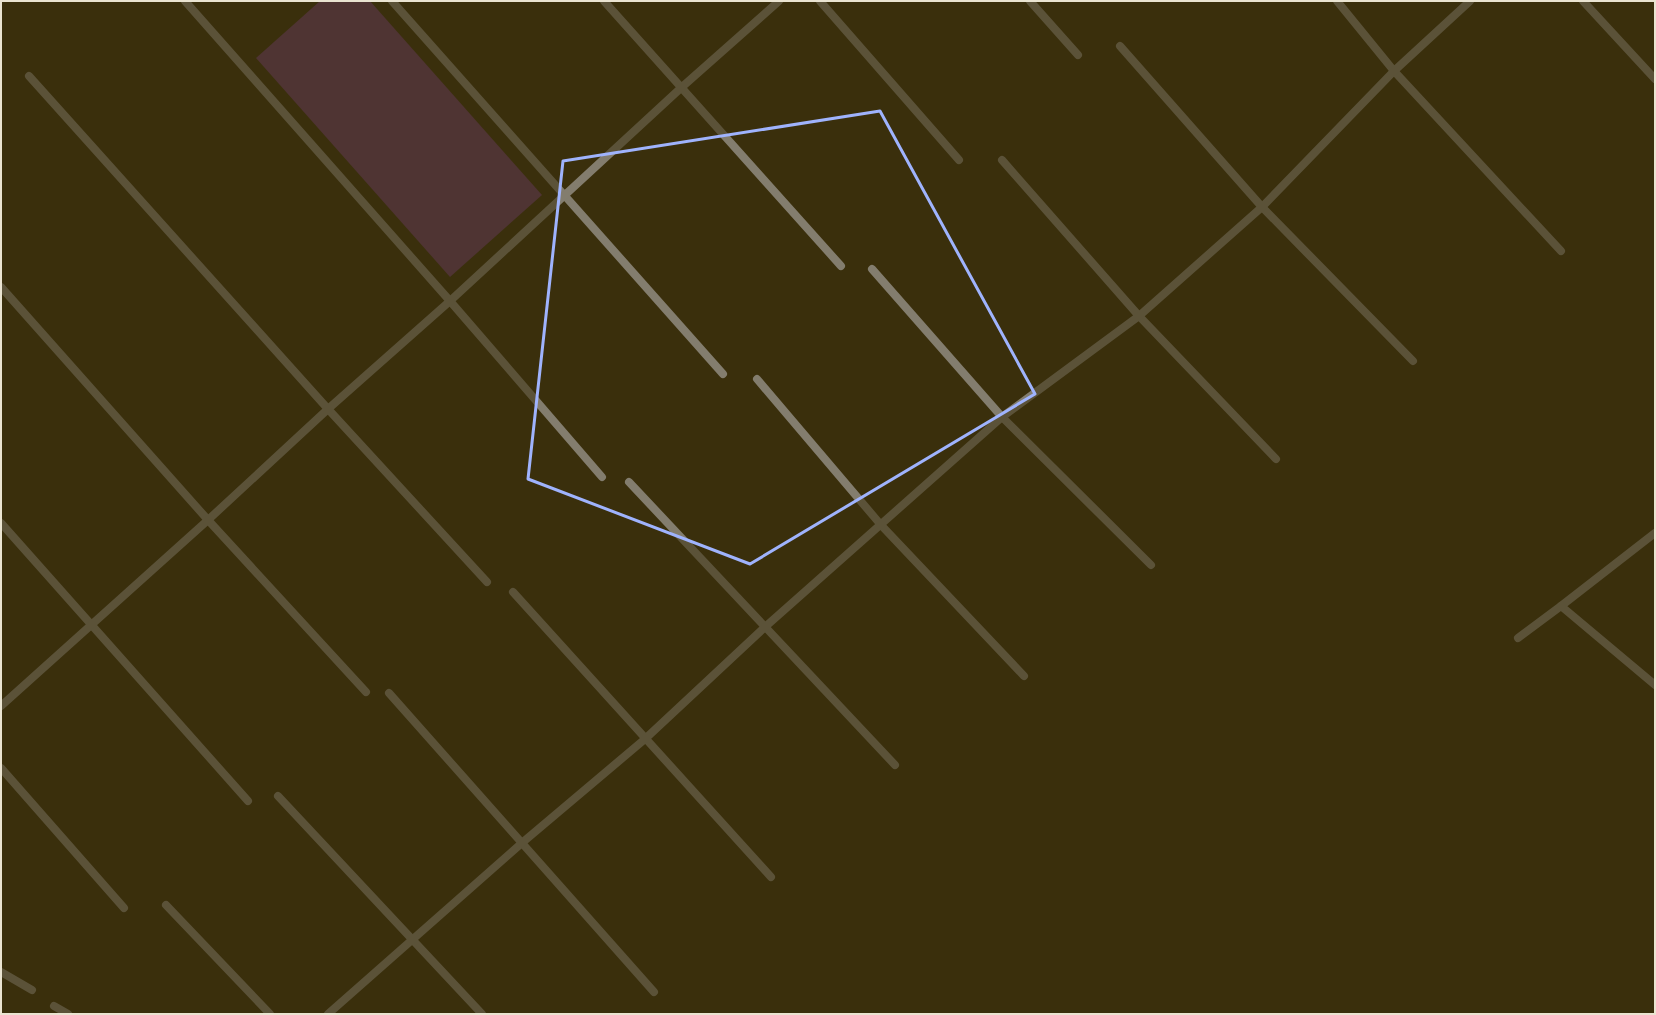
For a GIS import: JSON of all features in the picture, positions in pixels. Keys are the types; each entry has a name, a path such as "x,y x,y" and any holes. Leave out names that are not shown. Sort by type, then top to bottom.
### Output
{"street":[{"path":"185,1 450,301 602,477"},
{"path":"392,1 723,374"},
{"path":"604,1 842,266"},
{"path":"1,706 208,520 328,409 450,301 682,87 779,1"},
{"path":"820,1 959,160"},
{"path":"1030,1 1078,55"},
{"path":"1337,1 1394,71 1561,251"},
{"path":"328,1014 523,842 645,738 766,627 1002,417 1139,316 1262,207 1394,71 1470,1"},
{"path":"1583,1 1655,79"},
{"path":"1120,46 1262,207 1413,361"},
{"path":"29,76 328,409 487,582"},
{"path":"1002,160 1139,316 1276,459"},
{"path":"872,269 1002,417 1151,565"},
{"path":"1,287 208,520 366,692"},
{"path":"757,379 880,525 1024,676"},
{"path":"629,482 895,765"},
{"path":"1,524 248,801"},
{"path":"1518,638 1655,533"},
{"path":"513,592 771,877"},
{"path":"1561,606 1655,685"},
{"path":"389,693 523,842 654,992"},
{"path":"1,768 124,908"},
{"path":"278,796 482,1014"},
{"path":"166,905 270,1014"},
{"path":"1,972 32,990"},
{"path":"54,1006 68,1014"}],"highlighted area":[{"path":"880,111 1035,394 750,564 528,479 563,161"}],"shaded area":[{"path":"320,1 370,1 542,195 450,277 256,58"}]}
